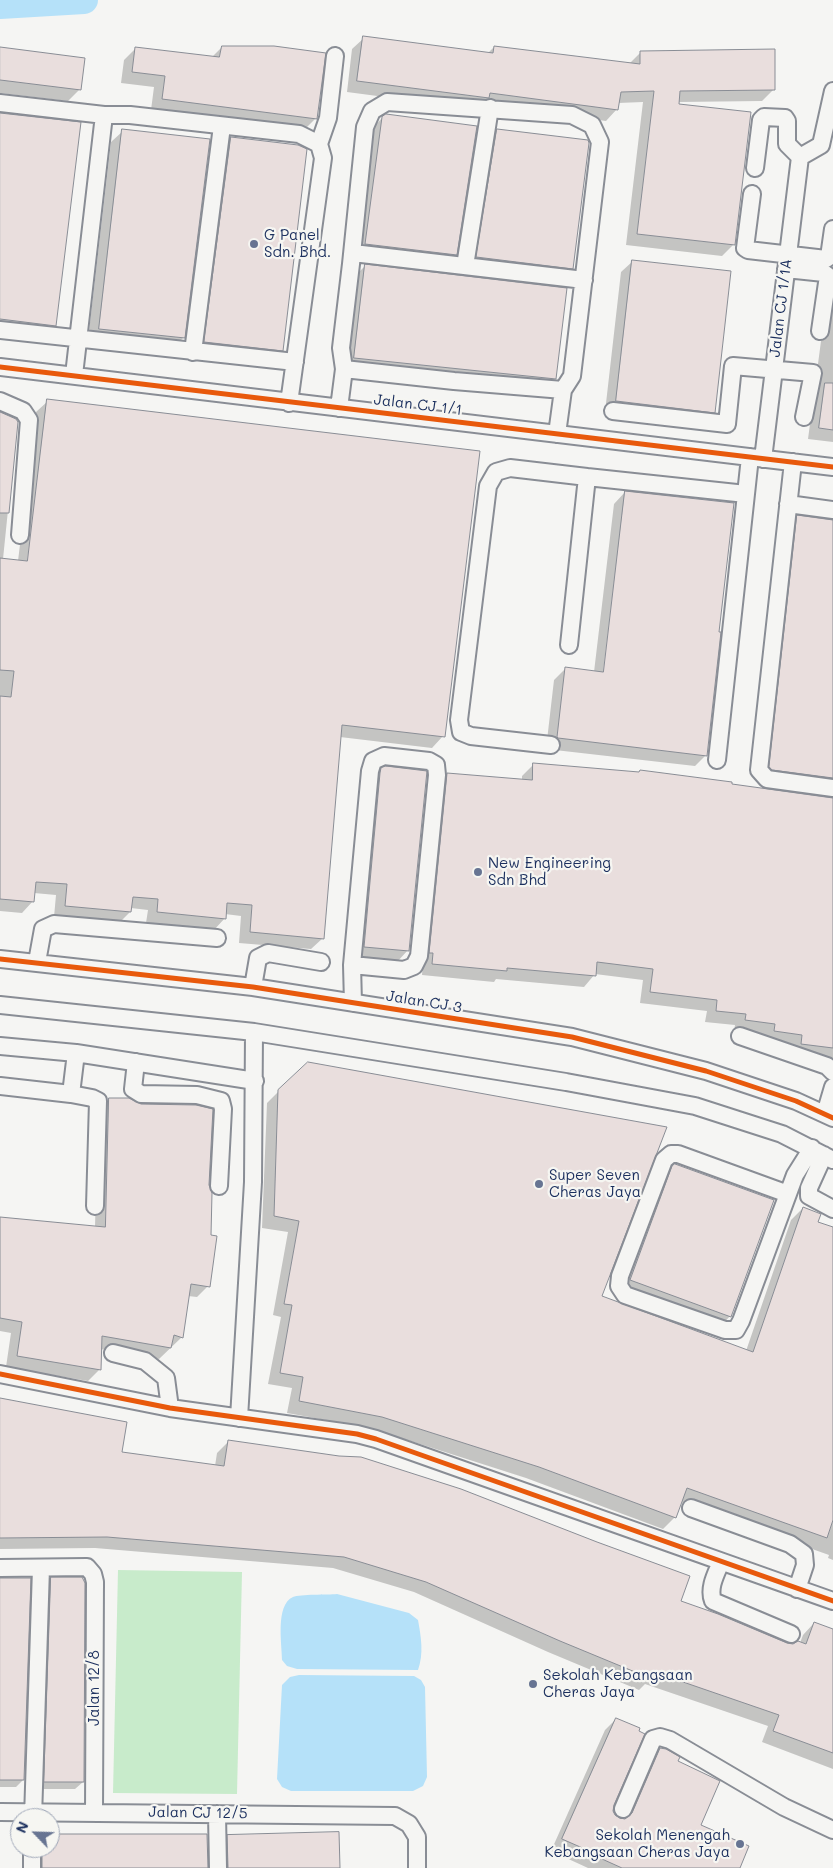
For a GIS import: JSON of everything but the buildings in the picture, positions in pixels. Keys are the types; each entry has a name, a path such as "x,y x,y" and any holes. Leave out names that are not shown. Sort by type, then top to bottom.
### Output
{"street":[{"path":"289,403 323,158 319,144 328,118 335,56"},
{"path":"755,168 761,120 764,117 785,118 787,121 786,144 800,157 821,145 833,92"},
{"path":"339,408 344,369 341,348 365,126 372,112 386,102 572,115 592,125 600,142 572,376 563,390 557,434"},
{"path":"0,103 299,134 319,144"},
{"path":"465,266 490,108"},
{"path":"74,375 104,115"},
{"path":"193,352 222,126"},
{"name":"Jalan CJ 1/1A","path":"717,760 746,494 756,458 774,370 800,157"},
{"path":"752,194 745,248 824,273 828,276 820,331"},
{"path":"787,262 826,259 829,257 833,229"},
{"path":"352,253 584,280"},
{"path":"0,330 78,340 295,362"},
{"path":"613,411 726,424 734,366 813,373 804,417"},
{"name":"Jalan CJ 1/1","path":"0,367 833,467"},
{"path":"344,369 563,390"},
{"path":"0,401 22,411 28,420 20,535"},
{"path":"793,462 759,770 767,779 833,788"},
{"path":"551,745 471,736 461,732 459,720 488,486 496,472 510,468 746,494"},
{"path":"569,645 587,477"},
{"path":"788,504 833,510"},
{"path":"352,965 404,970 414,966 419,956 437,775 436,765 429,761 384,756 373,761 370,771 352,965 353,1004"},
{"path":"37,962 43,929 54,924 217,938"},
{"path":"253,987 258,958 262,955 268,953 321,962"},
{"name":"Jalan CJ 3","path":"0,959 253,987 353,1004 572,1036 706,1072 796,1101 829,1116"},
{"path":"0,1005 254,1032 566,1082 696,1106 782,1134 823,1154"},
{"path":"239,1418 253,1182 254,1032"},
{"path":"740,1036 827,1066 833,1072"},
{"path":"0,1046 76,1052 255,1081"},
{"path":"71,1094 76,1052"},
{"path":"136,1062 134,1089 141,1094 197,1095 221,1101 218,1186"},
{"path":"0,1086 71,1094 98,1101 95,1206"},
{"path":"829,1116 833,1087"},
{"path":"788,1194 678,1154 671,1154 664,1160 620,1276 619,1286 625,1294 725,1330 736,1330 741,1321 788,1194 795,1175 823,1154"},
{"path":"823,1154 809,1188 809,1196 833,1209"},
{"path":"113,1354 145,1361 166,1378 170,1408"},
{"path":"0,1374 170,1408 357,1434 376,1439 833,1601"},
{"path":"692,1508 790,1544 804,1554 805,1565 797,1589"},
{"path":"721,1562 712,1584 711,1595 713,1601 790,1634"},
{"name":"Jalan 12/8","path":"41,1568 87,1567 93,1574 95,1582 94,1812"},
{"path":"0,1568 41,1568 33,1808"},
{"path":"623,1809 653,1739 660,1737 670,1740 784,1806 833,1830"},
{"name":"Jalan CJ 12/5","path":"60,1814 94,1812 395,1816 409,1824 417,1837 417,1868"},
{"path":"217,1814 218,1868"}],"green space":[{"path":"118,1570 242,1572 237,1794 113,1793"}],"water":[{"path":"337,1594 409,1613 418,1620 421,1651 418,1670 297,1669 287,1666 282,1660 281,1626 287,1601 297,1596"},
{"path":"299,1675 414,1676 421,1680 425,1687 427,1777 423,1786 413,1791 291,1791 282,1787 277,1779 282,1685 290,1677"}],"waterway":[{"path":"0,5 84,0"}],"cycle path":[{"path":"0,367 833,467"},
{"path":"0,959 253,987 572,1037 706,1071 796,1101 833,1118"},
{"path":"0,1374 170,1408 357,1434 376,1439 833,1601"}],"place":[{"name":"G Panel Sdn. Bhd.","path":"254,244"},
{"name":"New Engineering Sdn Bhd","path":"478,872"},
{"name":"Super Seven Cheras Jaya","path":"539,1184"},
{"name":"Sekolah Kebangsaan Cheras Jaya","path":"533,1684"},
{"name":"Sekolah Menengah Kebangsaan Cheras Jaya","path":"740,1844"}]}
